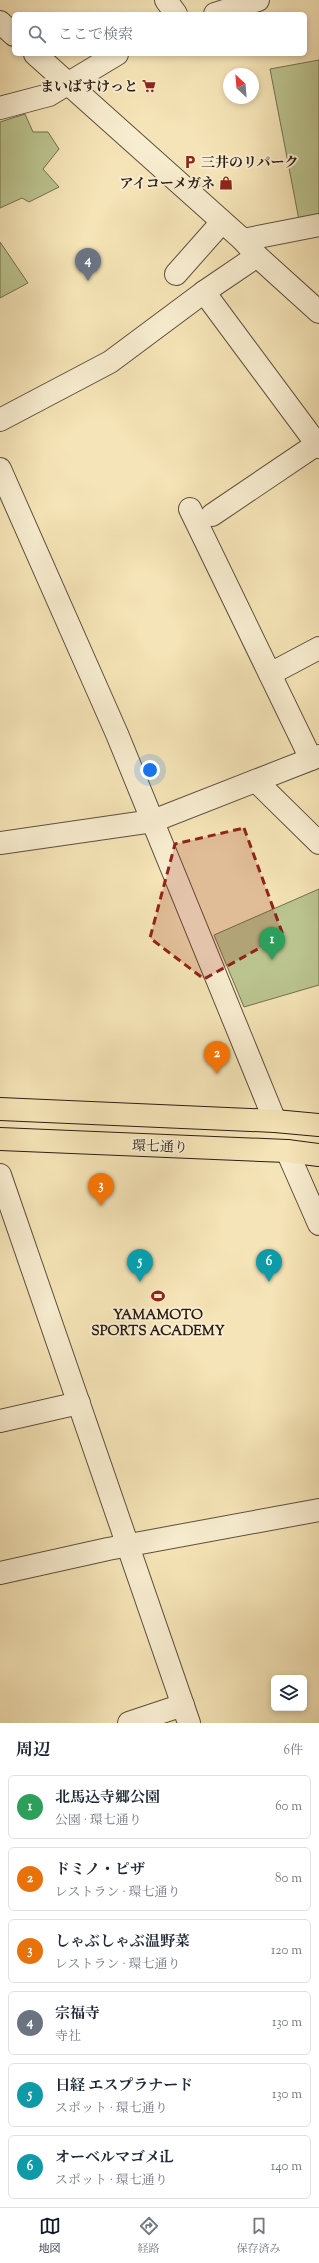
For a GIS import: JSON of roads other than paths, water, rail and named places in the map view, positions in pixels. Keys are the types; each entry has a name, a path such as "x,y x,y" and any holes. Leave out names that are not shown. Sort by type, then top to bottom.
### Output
{"main road":[{"path":"0,1109 275,1121 319,1125"},
{"name":"環七通り","path":"0,1139 287,1151 319,1155"}],"street":[{"path":"166,0 175,12"},
{"path":"221,12 258,0"},
{"path":"0,22 12,33"},
{"path":"37,56 222,222 319,312"},
{"path":"0,108 49,94 114,56"},
{"path":"176,274 222,222"},
{"path":"0,420 110,362 204,292 250,248 319,225"},
{"path":"204,292 318,446 212,515"},
{"path":"0,469 63,602 275,1121"},
{"path":"0,842 153,822 315,758 270,674 190,509"},
{"path":"270,674 319,648"},
{"path":"256,781 319,843"},
{"path":"287,1151 319,1224"},
{"path":"0,1175 186,1714 129,1723"},
{"path":"0,1421 79,1403"},
{"path":"0,1572 128,1545 319,1510"}],"place":[{"name":"まいばすけっと","path":"149,86"},
{"name":"三井のリパーク","path":"190,162"},
{"name":"アイコーメガネ","path":"226,183"},
{"name":"宗福寺","path":"88,281"},
{"name":"北馬込寺郷公園","path":"272,960"},
{"name":"ドミノ・ピザ","path":"217,1074"},
{"name":"しゃぶしゃぶ温野菜","path":"101,1206"},
{"name":"日経 エスプラナード","path":"140,1282"},
{"name":"オーベルマゴメiL","path":"269,1282"},
{"name":"YAMAMOTO SPORTS ACADEMY","path":"158,1296"}]}
